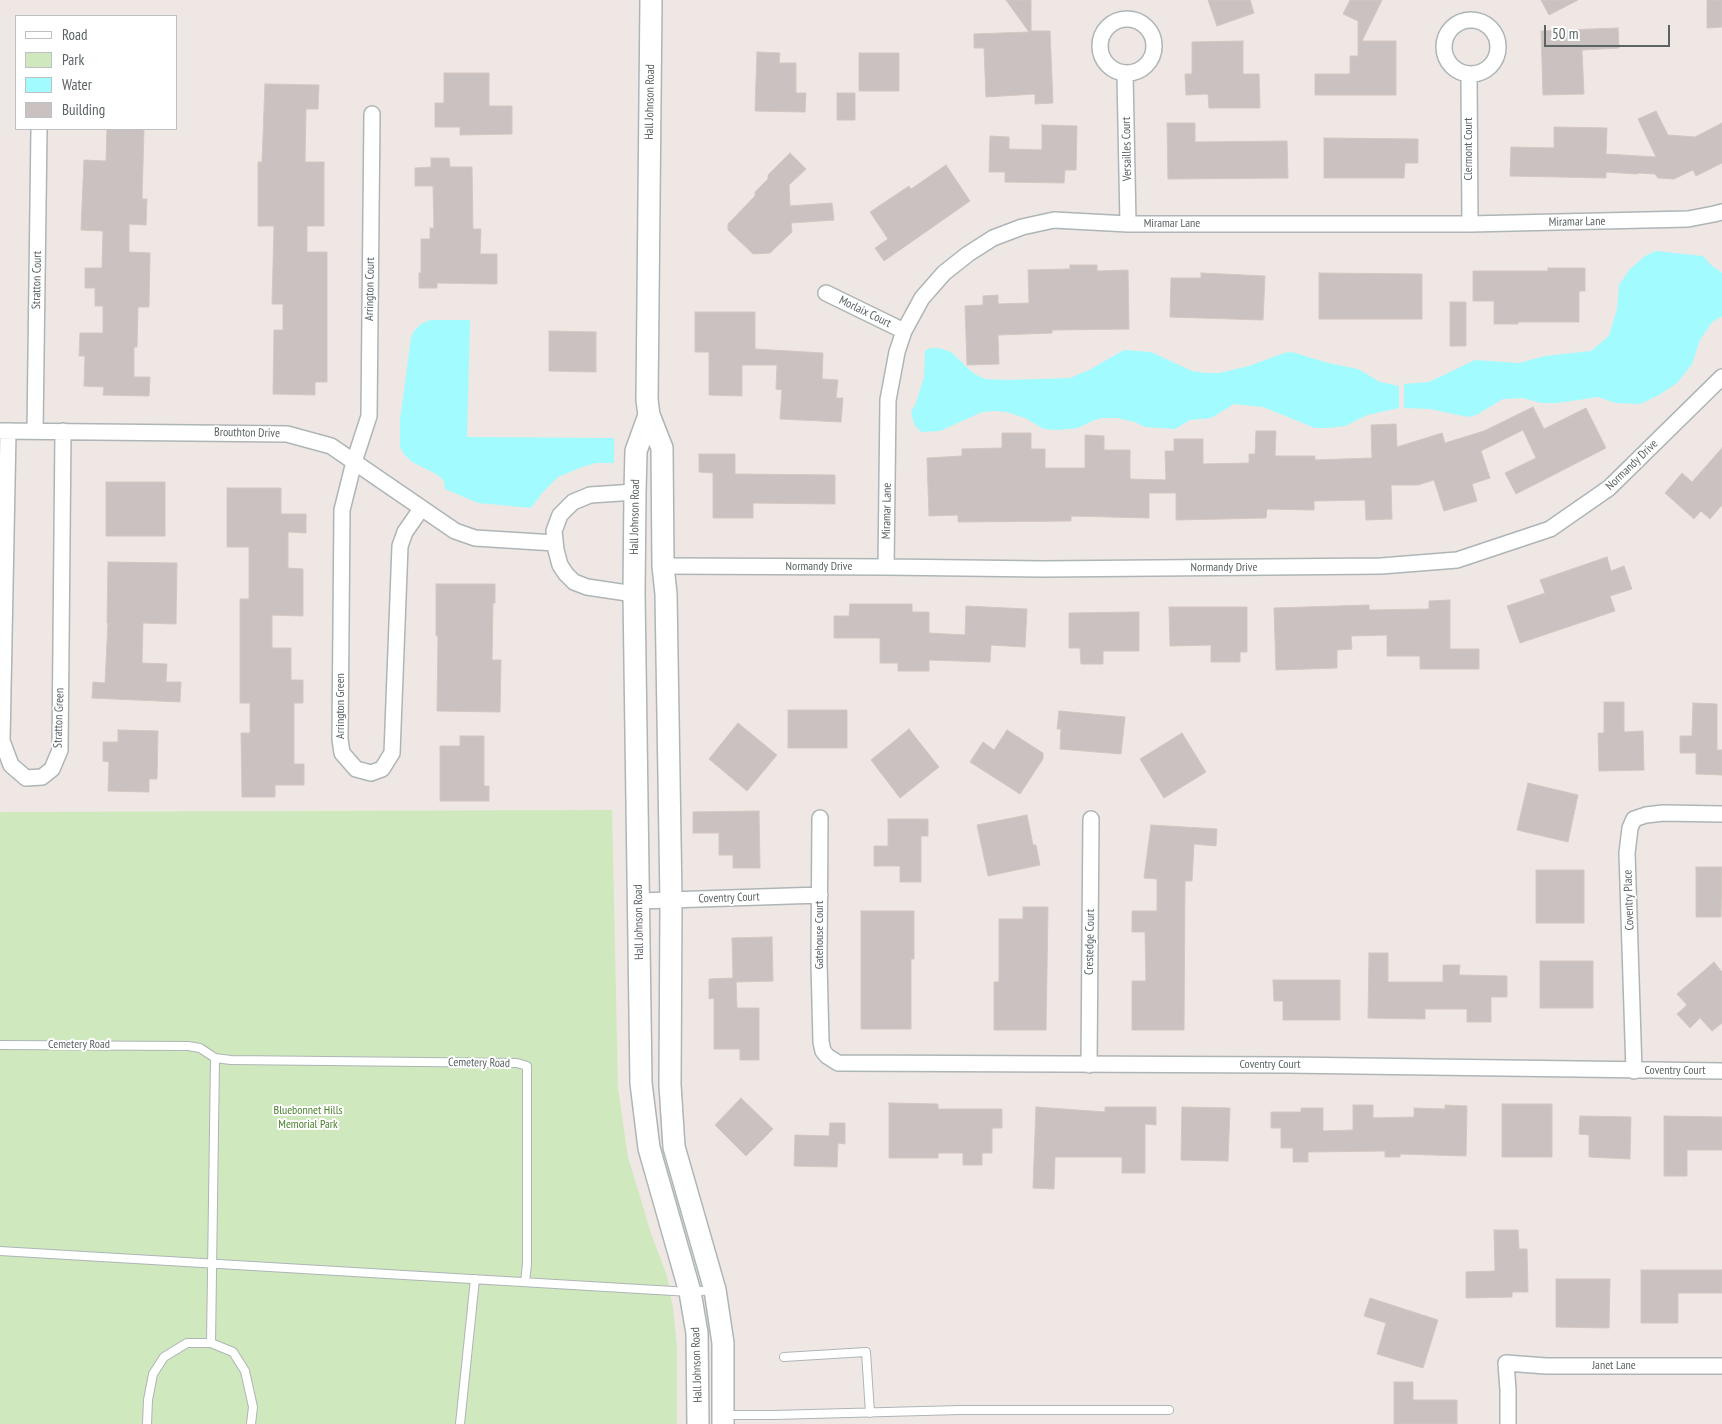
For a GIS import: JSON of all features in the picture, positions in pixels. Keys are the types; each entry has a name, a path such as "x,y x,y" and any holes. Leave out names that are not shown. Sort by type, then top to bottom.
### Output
{"main road":[{"name":"Hall Johnson Road","path":"651,0 648,390 650,415 662,448 671,900 670,1085 674,1147 715,1290 723,1343 723,1419"},
{"name":"Hall Johnson Road","path":"650,415 636,451 635,492 634,594 641,1083 649,1148 690,1292 698,1333 698,1424"}],"street":[{"name":"Versailles Court","path":"1125,74 1128,224"},
{"name":"Clermont Court","path":"1469,74 1470,224"},
{"name":"Arrington Court","path":"354,462 369,416 372,114"},
{"name":"Stratton Court","path":"35,430 39,130"},
{"name":"Miramar Lane","path":"886,567 888,400 897,352 904,331 922,298 944,274 968,254 992,238 1022,227 1054,220 1128,224 1470,224 1688,219 1722,212"},
{"name":"Morlaix Court","path":"826,293 904,331"},
{"name":"Normandy Drive","path":"663,566 1042,569 1371,567 1458,560 1550,529 1609,488 1722,377"},
{"name":"Brouthton Drive","path":"4,430 287,434 331,446 455,531 475,538 555,543"},
{"name":"Stratton Green","path":"4,430 2,741 11,765 26,778 42,777 52,768 60,750 64,431"},
{"name":"Arrington Green","path":"354,462 342,510 340,739 342,753 356,769 371,773 382,769 392,753 400,546 405,532 422,509"},
{"path":"634,594 587,587 574,582 560,565 554,531 560,515 573,502 590,495 635,492"},
{"name":"Coventry Place","path":"1634,1070 1627,853 1630,828 1634,819 1646,815 1663,813 1722,814"},
{"name":"Gatehouse Court","path":"820,818 819,962 821,1042 823,1051"},
{"name":"Crestedge Court","path":"1088,1065 1091,820"},
{"name":"Coventry Court","path":"639,901 820,895"},
{"name":"Coventry Court","path":"823,1051 838,1064 1286,1065 1722,1071"},
{"name":"Janet Lane","path":"1508,1424 1506,1363 1546,1366 1722,1366"}],"lane":[{"name":"Cemetery Road","path":"0,1045 188,1046 200,1048 214,1058 230,1060 517,1063 527,1066 527,1264 525,1282"},
{"path":"212,1343 214,1058"},
{"path":"0,1251 690,1292 715,1290"},
{"path":"460,1424 475,1279"},
{"path":"146,1424 153,1374 164,1357 187,1343 212,1343 233,1352 245,1371 253,1407 251,1424"},
{"path":"784,1357 866,1352 870,1413"},
{"path":"723,1419 960,1410 1169,1410"}],"green space":[{"name":"Bluebonnet Hills Memorial Park","path":"612,810 618,1089 628,1157 651,1233 667,1276 673,1308 677,1346 677,1424 0,1424 0,812"}],"water":[{"path":"1656,251 1703,256 1722,273 1722,316 1712,322 1700,340 1692,364 1677,383 1659,395 1640,404 1616,403 1598,397 1557,403 1541,403 1523,398 1503,399 1476,415 1468,417 1430,409 1404,408 1404,384 1429,382 1475,360 1519,363 1545,356 1591,351 1609,336 1617,309 1619,285 1630,269 1645,256"},
{"path":"430,320 470,320 467,437 614,438 614,463 596,463 558,477 542,493 531,508 478,503 445,489 444,481 438,475 412,462 400,447 400,420 411,338 414,331 421,324"},
{"path":"930,348 939,348 951,352 973,373 985,379 1007,380 1070,378 1089,370 1124,350 1151,352 1192,371 1206,373 1219,373 1249,366 1284,353 1292,352 1328,363 1358,369 1380,382 1399,386 1399,408 1367,415 1345,426 1329,428 1315,428 1263,407 1234,404 1211,418 1190,420 1175,429 1145,427 1135,422 1117,418 1103,418 1078,428 1044,429 1025,418 1007,412 994,411 982,412 940,431 921,432 914,424 911,412 916,403 924,377 925,351"}],"building":[{"path":"1006,0 1031,0 1031,31 1050,31 1053,103 1035,104 1035,94 986,97 984,48 974,48 974,34 1029,32"},
{"path":"1208,0 1250,0 1254,13 1217,26"},
{"path":"1350,0 1382,0 1362,41 1396,41 1396,95 1315,95 1315,74 1350,74 1350,56 1358,56 1358,21 1343,14"},
{"path":"1541,0 1578,0 1549,15"},
{"path":"1707,0 1722,0 1722,27 1707,28"},
{"path":"1618,28 1619,48 1582,50 1584,94 1543,95 1541,31"},
{"path":"1243,41 1243,74 1259,74 1260,108 1209,108 1208,94 1186,95 1185,74 1192,74 1192,42"},
{"path":"757,52 780,53 779,63 796,63 796,93 806,93 805,112 755,111"},
{"path":"859,53 899,53 899,91 859,91"},
{"path":"444,73 489,73 489,106 512,106 512,134 460,135 460,127 435,127 435,103 444,103"},
{"path":"265,84 319,85 318,109 306,109 305,162 324,162 324,226 307,226 307,252 327,252 327,382 315,382 315,395 273,394 274,330 283,330 283,304 272,304 274,226 258,226 258,162 262,162"},
{"path":"837,93 855,93 855,120 837,120"},
{"path":"1656,111 1668,135 1695,137 1722,123 1722,163 1696,176 1693,170 1674,179 1658,178 1655,174 1606,172 1606,178 1510,176 1511,147 1554,148 1554,127 1607,128 1606,154 1656,157 1638,119"},
{"path":"1167,123 1195,123 1195,142 1287,141 1288,178 1168,179"},
{"path":"1042,125 1077,126 1076,170 1065,170 1064,183 1005,182 1005,172 989,172 990,136 1009,137 1009,149 1042,150"},
{"path":"107,130 144,130 142,199 147,199 146,225 129,224 129,252 150,253 149,307 138,307 137,347 134,347 134,377 150,377 149,396 103,395 104,387 84,386 85,356 79,356 80,333 103,333 103,306 95,306 95,288 85,288 85,268 102,268 103,231 81,230 84,160 106,161"},
{"path":"1324,138 1418,139 1418,163 1405,163 1404,178 1324,178"},
{"path":"790,153 806,169 789,185 790,206 832,203 834,220 791,223 792,232 770,253 753,254 728,230 728,224 755,196 755,192 768,179 768,175"},
{"path":"431,158 449,158 450,167 472,167 473,229 481,229 480,254 497,254 497,284 437,283 437,288 419,288 421,239 430,239 430,228 434,228 433,186 415,186 415,168 431,167"},
{"path":"946,165 970,201 884,261 875,248 888,239 870,212 909,186 911,189"},
{"path":"1070,265 1097,265 1097,271 1128,270 1129,329 1052,330 1052,333 998,335 999,364 967,365 965,306 983,305 983,296 998,295 998,304 1029,303 1028,270 1070,269"},
{"path":"1548,268 1585,268 1585,291 1579,291 1579,322 1494,324 1494,301 1473,301 1473,271 1548,271"},
{"path":"1201,273 1265,276 1263,320 1170,317 1171,278 1201,278"},
{"path":"1319,273 1422,274 1422,319 1319,319"},
{"path":"1450,302 1466,302 1466,346 1450,346"},
{"path":"695,312 755,312 755,349 823,353 822,379 838,380 836,398 843,398 841,422 780,419 782,390 776,389 777,365 742,365 742,396 709,395 709,352 695,352"},
{"path":"549,331 596,332 596,372 549,371"},
{"path":"1533,407 1544,429 1586,408 1606,448 1516,494 1505,473 1536,458 1523,430 1481,451 1490,478 1472,484 1477,501 1444,511 1434,480 1418,485 1391,485 1392,519 1366,520 1365,500 1314,501 1314,510 1267,509 1266,518 1176,520 1176,493 1149,493 1149,518 1071,516 1071,521 958,522 958,515 929,516 927,458 962,456 962,449 1002,448 1002,433 1031,433 1031,449 1045,449 1045,468 1085,468 1085,435 1104,436 1104,450 1130,450 1130,479 1166,480 1165,451 1174,451 1174,439 1203,439 1203,464 1249,463 1249,454 1255,454 1256,431 1276,431 1275,456 1315,456 1315,460 1372,458 1371,425 1396,424 1397,447 1442,433 1445,443 1484,431"},
{"path":"1722,448 1722,505 1710,519 1701,511 1694,519 1665,493 1682,473 1692,482"},
{"path":"699,454 735,454 735,474 835,475 835,504 753,503 753,518 713,518 713,473 699,472"},
{"path":"106,482 165,482 165,536 106,536"},
{"path":"227,488 281,488 281,514 306,514 306,533 288,532 288,568 303,569 303,616 272,615 272,648 291,648 291,680 303,680 303,703 294,703 294,764 304,764 304,785 275,785 275,797 242,797 241,733 250,733 250,703 240,703 240,599 249,599 249,547 227,547"},
{"path":"1607,557 1611,571 1624,566 1632,589 1610,596 1615,611 1520,643 1507,606 1545,593 1540,580"},
{"path":"108,562 177,563 176,624 143,623 142,663 167,664 166,682 181,682 180,702 92,698 93,682 105,683 108,623"},
{"path":"436,584 495,584 492,660 501,660 500,712 437,711 438,636 436,636"},
{"path":"1450,600 1450,649 1479,649 1479,669 1420,669 1420,656 1387,656 1387,635 1351,636 1352,649 1337,650 1337,668 1276,670 1274,608 1369,605 1369,610 1429,609 1429,601"},
{"path":"850,604 912,604 912,612 929,612 929,633 965,635 966,606 1027,609 1025,647 991,645 990,662 929,660 929,671 898,671 898,663 880,663 880,638 834,638 834,616 849,616"},
{"path":"1169,607 1247,607 1247,652 1240,652 1240,662 1211,662 1211,645 1170,646"},
{"path":"1139,612 1139,651 1103,651 1103,664 1081,664 1080,648 1069,648 1069,613"},
{"path":"1604,702 1624,702 1624,732 1643,731 1644,770 1599,771 1598,733 1604,733"},
{"path":"1693,703 1717,704 1717,750 1722,750 1722,775 1696,774 1696,753 1680,753 1680,736 1692,736"},
{"path":"788,710 847,710 847,748 788,748"},
{"path":"1059,711 1125,717 1121,754 1060,749 1061,729 1057,729"},
{"path":"738,723 777,755 747,791 709,759"},
{"path":"909,729 939,767 900,798 871,760"},
{"path":"118,730 158,731 157,779 149,779 149,792 108,791 109,762 103,761 103,742 118,742"},
{"path":"1007,730 1043,753 1043,759 1020,794 970,762 983,742 994,750"},
{"path":"1182,733 1206,772 1164,798 1140,759"},
{"path":"460,736 484,736 484,786 489,786 489,801 440,801 440,746 460,746"},
{"path":"1528,783 1578,795 1568,842 1517,830"},
{"path":"759,811 760,868 733,868 733,855 719,855 719,833 693,833 693,812"},
{"path":"1027,815 1033,845 1036,845 1040,865 988,876 977,825"},
{"path":"888,819 928,819 928,836 921,836 921,882 900,882 900,866 874,866 874,846 888,846"},
{"path":"1151,825 1217,829 1216,846 1194,844 1192,881 1185,881 1184,1030 1132,1030 1132,981 1146,981 1145,932 1132,932 1132,911 1157,911 1157,879 1144,878"},
{"path":"1696,867 1722,867 1721,917 1696,917"},
{"path":"1536,870 1584,870 1584,923 1536,923"},
{"path":"1023,907 1048,907 1046,1030 994,1030 994,982 999,982 999,919 1023,919"},
{"path":"861,911 914,911 914,959 911,959 911,1029 861,1029"},
{"path":"772,937 773,981 736,982 737,1008 759,1008 759,1060 740,1060 740,1049 714,1049 714,998 709,999 709,979 733,978 732,938"},
{"path":"1369,953 1388,953 1388,982 1443,982 1443,965 1460,965 1459,975 1507,976 1507,997 1491,997 1491,1022 1467,1022 1467,1009 1425,1009 1425,1019 1368,1018"},
{"path":"1540,961 1593,961 1593,1008 1540,1008"},
{"path":"1714,962 1722,972 1722,1023 1712,1031 1700,1018 1690,1028 1677,1014 1687,1005 1677,994"},
{"path":"1273,980 1340,980 1340,1020 1283,1020 1283,1001 1274,1001"},
{"path":"741,1098 773,1129 746,1156 715,1125"},
{"path":"889,1103 938,1104 938,1109 1002,1109 1002,1128 992,1128 992,1153 982,1153 982,1165 963,1165 963,1153 938,1153 938,1158 889,1158"},
{"path":"1502,1104 1552,1104 1552,1157 1502,1157"},
{"path":"1353,1105 1373,1105 1373,1118 1414,1117 1414,1108 1445,1109 1445,1105 1467,1106 1466,1156 1400,1154 1400,1157 1385,1157 1385,1151 1308,1152 1308,1162 1293,1162 1293,1148 1281,1148 1281,1128 1271,1128 1271,1112 1301,1112 1301,1108 1323,1108 1323,1131 1353,1130"},
{"path":"1036,1107 1105,1112 1105,1107 1156,1107 1156,1125 1145,1124 1145,1173 1122,1173 1122,1157 1055,1157 1054,1189 1033,1188"},
{"path":"1182,1107 1230,1108 1228,1161 1181,1160"},
{"path":"1580,1116 1631,1117 1630,1159 1589,1157 1589,1135 1579,1134"},
{"path":"1664,1116 1722,1117 1722,1150 1687,1150 1687,1176 1664,1176"},
{"path":"830,1123 845,1123 845,1144 838,1143 837,1167 794,1166 795,1135 829,1136"},
{"path":"1494,1230 1518,1230 1519,1249 1527,1249 1528,1292 1512,1292 1512,1297 1466,1298 1466,1272 1495,1271"},
{"path":"1641,1270 1722,1270 1722,1293 1678,1293 1678,1323 1641,1323"},
{"path":"1556,1279 1610,1279 1609,1328 1556,1327"},
{"path":"1370,1298 1438,1320 1423,1368 1377,1354 1386,1323 1364,1316"},
{"path":"1394,1382 1413,1382 1413,1400 1457,1400 1457,1424 1394,1424"}]}
